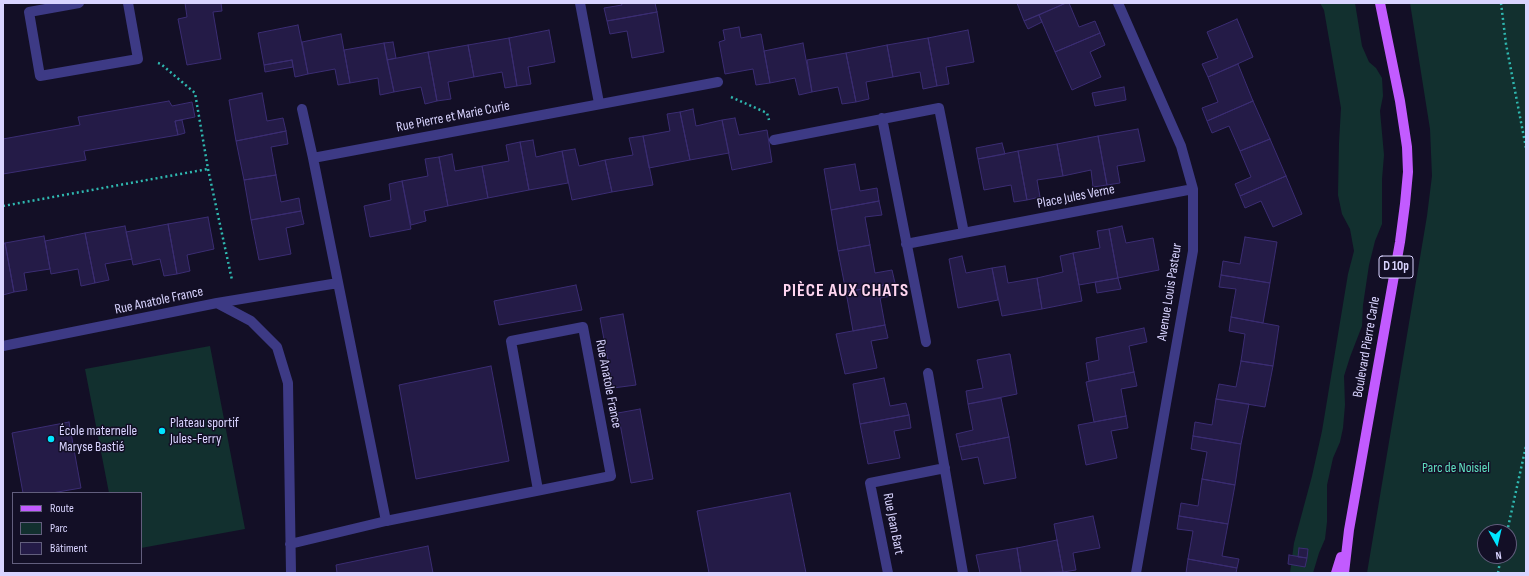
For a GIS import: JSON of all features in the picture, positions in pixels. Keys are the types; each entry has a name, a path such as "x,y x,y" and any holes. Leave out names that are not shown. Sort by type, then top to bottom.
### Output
{"main road":[{"name":"Boulevard Pierre Carle","path":"1344,573 1349,530 1400,242 1408,172 1407,147 1400,101 1380,3"},
{"name":"Boulevard Pierre Carle","path":"1336,573 1349,530"}],"street":[{"path":"79,3 28,8 40,76 138,58 128,3"},
{"path":"580,3 599,103"},
{"name":"Avenue Louis Pasteur","path":"1118,3 1181,146 1194,189 1193,251 1136,573"},
{"name":"Rue Pierre et Marie Curie","path":"313,158 599,103 718,82"},
{"path":"774,140 939,108 964,233"},
{"path":"302,109 386,522"},
{"path":"882,118 926,342"},
{"name":"Place Jules Verne","path":"906,244 1194,189"},
{"path":"218,304 338,283"},
{"name":"Rue Anatole France","path":"3,346 218,304 251,321 278,347 288,383 291,573"},
{"name":"Rue Anatole France","path":"290,544 386,522 611,476 583,327 511,341 538,490"},
{"path":"928,373 963,573"},
{"name":"Rue Jean Bart","path":"888,573 870,483 945,468"}],"path":[{"path":"1501,3 1506,44 1526,148"},
{"path":"138,58 162,64 195,93 208,169 236,300"},
{"path":"718,82 723,94 767,113 774,140"},
{"path":"3,206 208,169"},
{"path":"1509,524 1526,446"}],"green space":[{"path":"1320,3 1355,3 1362,46 1369,62 1376,68 1382,78 1383,96 1380,111 1384,155 1382,179 1382,224 1375,241 1369,265 1363,305 1362,326 1344,376 1345,405 1343,428 1340,442 1333,458 1327,485 1327,522 1325,539 1313,573 1290,573 1294,543 1312,476 1322,431 1348,274 1354,251 1350,229 1342,214 1338,195 1341,108 1324,10"},
{"name":"Parc de Noisiel","path":"1410,3 1526,3 1526,573 1367,573 1427,216 1432,176 1430,129"},
{"name":"Plateau sportif Jules-Ferry","path":"210,346 245,529 142,548 142,492 109,492 85,369"}],"building":[{"path":"185,3 221,3 222,11 213,12 221,59 187,65 178,19 187,17"},
{"path":"621,3 655,3 657,12 607,21 604,8 622,5"},
{"path":"1017,3 1066,3 1024,21"},
{"path":"1069,3 1079,27 1095,21 1100,33 1055,52 1039,15"},
{"path":"657,12 664,52 632,58 627,31 610,34 607,21"},
{"path":"1039,15 1042,22 1028,29 1024,21"},
{"path":"1237,19 1253,57 1208,77 1202,64 1218,58 1207,32"},
{"path":"298,25 308,74 295,77 292,60 264,65 258,33"},
{"path":"739,27 741,38 761,34 770,83 756,85 753,69 725,74 719,42 725,40 723,30"},
{"path":"549,30 555,62 528,67 531,84 517,86 509,38"},
{"path":"968,30 974,62 946,67 949,84 937,86 928,38"},
{"path":"1100,33 1105,45 1090,52 1101,77 1072,90 1055,52"},
{"path":"341,34 350,83 338,85 335,69 308,74 302,42"},
{"path":"509,38 517,86 505,88 502,72 474,77 468,45"},
{"path":"928,38 937,86 923,89 920,72 893,77 887,45"},
{"path":"393,42 396,58 387,60 384,43"},
{"path":"384,43 394,92 380,95 378,78 350,83 344,50"},
{"path":"803,43 812,92 799,95 795,78 770,83 764,51"},
{"path":"468,45 474,77 448,82 451,99 437,101 428,52"},
{"path":"887,45 893,77 866,82 869,99 856,102 846,53"},
{"path":"428,52 437,101 425,104 421,87 394,92 387,60"},
{"path":"846,53 856,102 842,104 838,87 812,92 807,60"},
{"path":"292,60 293,67 265,72 264,65"},
{"path":"1238,64 1253,101 1207,121 1202,108 1218,102 1208,77"},
{"path":"1124,87 1126,100 1095,106 1092,93"},
{"path":"262,93 267,121 283,118 286,131 236,141 229,100"},
{"path":"169,101 172,106 192,102 195,117 175,121 178,135 84,151 86,160 3,174 3,139 80,125 78,117"},
{"path":"1253,101 1270,139 1240,151 1229,126 1212,133 1207,121"},
{"path":"693,109 696,126 722,120 729,153 690,160 680,112"},
{"path":"680,112 690,160 649,168 643,136 670,131 667,114"},
{"path":"735,118 739,135 767,130 772,162 732,170 722,120"},
{"path":"182,120 185,133 178,135 175,121"},
{"path":"1138,129 1145,161 1117,166 1120,183 1107,185 1098,136"},
{"path":"286,131 288,144 271,147 276,175 244,180 236,141"},
{"path":"643,136 653,185 612,192 605,160 633,155 629,138"},
{"path":"1098,136 1107,185 1093,187 1091,170 1063,176 1057,144"},
{"path":"1270,139 1286,176 1240,196 1235,184 1251,177 1240,151"},
{"path":"533,140 536,157 562,151 568,183 529,190 520,142"},
{"path":"520,142 529,190 488,198 482,166 509,161 506,145"},
{"path":"1002,143 1005,154 978,159 976,148"},
{"path":"1057,144 1063,176 1037,180 1040,197 1027,200 1018,151"},
{"path":"575,149 579,166 605,160 612,192 572,200 562,151"},
{"path":"1018,151 1027,200 1014,202 1011,185 984,190 978,159"},
{"path":"452,154 455,171 482,166 488,198 448,206 439,157"},
{"path":"439,157 448,206 424,211 426,221 411,225 402,181 428,176 425,159"},
{"path":"855,164 860,191 877,188 879,201 831,210 824,169"},
{"path":"276,175 281,202 299,198 301,211 251,220 244,180"},
{"path":"1286,176 1302,214 1273,227 1261,201 1245,208 1240,196"},
{"path":"402,181 411,229 370,237 364,206 391,200 389,184"},
{"path":"879,201 882,215 865,217 870,245 838,251 831,210"},
{"path":"301,211 304,224 286,228 291,254 259,260 251,220"},
{"path":"208,217 214,249 187,255 190,271 177,274 168,224"},
{"path":"168,224 177,274 164,276 160,259 133,265 126,232"},
{"path":"125,226 132,259 105,264 109,280 95,283 85,233"},
{"path":"1122,226 1126,243 1153,238 1159,270 1118,278 1109,229"},
{"path":"1109,229 1118,278 1079,285 1073,253 1100,248 1097,231"},
{"path":"85,233 95,283 81,286 78,269 51,274 45,241"},
{"path":"44,236 50,269 24,273 27,290 14,292 5,243"},
{"path":"1245,237 1277,242 1270,283 1221,275 1223,261 1240,264"},
{"path":"5,243 14,292 3,295 3,244"},
{"path":"870,245 875,273 892,270 895,283 846,292 838,251"},
{"path":"1073,253 1082,301 1042,309 1037,278 1063,272 1060,256"},
{"path":"962,256 966,273 992,268 998,300 958,308 949,259"},
{"path":"1005,266 1008,283 1037,278 1042,309 1002,316 992,268"},
{"path":"1221,275 1270,283 1263,323 1231,317 1236,289 1219,287"},
{"path":"1118,278 1121,289 1097,293 1095,282"},
{"path":"895,283 897,295 880,298 885,325 853,331 846,292"},
{"path":"576,285 582,310 499,325 494,301"},
{"path":"623,314 636,385 613,388 600,318"},
{"path":"1231,317 1279,326 1273,366 1241,361 1245,334 1229,331"},
{"path":"885,325 888,338 871,341 877,368 845,374 836,334"},
{"path":"1144,328 1147,342 1129,346 1134,372 1089,381 1086,363 1099,360 1096,338"},
{"path":"1010,354 1017,394 968,404 966,391 983,388 977,360"},
{"path":"1241,361 1273,366 1265,407 1216,399 1219,384 1236,387"},
{"path":"491,366 509,461 416,479 399,385"},
{"path":"1134,372 1137,386 1121,389 1126,416 1094,422 1086,382"},
{"path":"884,378 890,406 906,403 909,415 860,424 853,384"},
{"path":"1001,398 1009,437 959,447 956,434 973,430 968,404"},
{"path":"1216,399 1249,404 1241,444 1193,436 1195,422 1212,425"},
{"path":"640,409 653,479 631,483 618,413"},
{"path":"909,415 911,428 894,431 900,458 868,464 860,424"},
{"path":"1126,416 1128,428 1111,431 1117,458 1086,465 1078,425"},
{"path":"69,422 81,488 58,492 23,492 12,433"},
{"path":"1193,436 1241,444 1235,485 1202,479 1207,452 1191,449"},
{"path":"1009,437 1016,478 984,484 978,457 962,460 959,447"},
{"path":"1202,479 1235,485 1228,524 1179,516 1181,503 1198,506"},
{"path":"790,493 806,573 709,573 697,511"},
{"path":"1093,516 1100,548 1073,553 1076,570 1063,572 1054,524"},
{"path":"1179,516 1228,524 1222,556 1239,559 1237,568 1188,559 1193,531 1177,529"},
{"path":"1057,540 1063,572 1021,573 1017,548"},
{"path":"428,546 433,573 337,573 336,565"},
{"path":"1017,548 1021,573 980,573 976,555"},
{"path":"1299,548 1308,549 1307,558 1298,557"},
{"path":"1289,555 1307,558 1305,567 1288,564"},
{"path":"1188,559 1237,568 1236,573 1186,573"}],"place":[{"name":"Plateau sportif Jules-Ferry","path":"162,431"},
{"name":"École maternelle Maryse Bastié","path":"51,439"}],"district":[{"name":"PIÈCE AUX CHATS","path":"846,291"}]}
